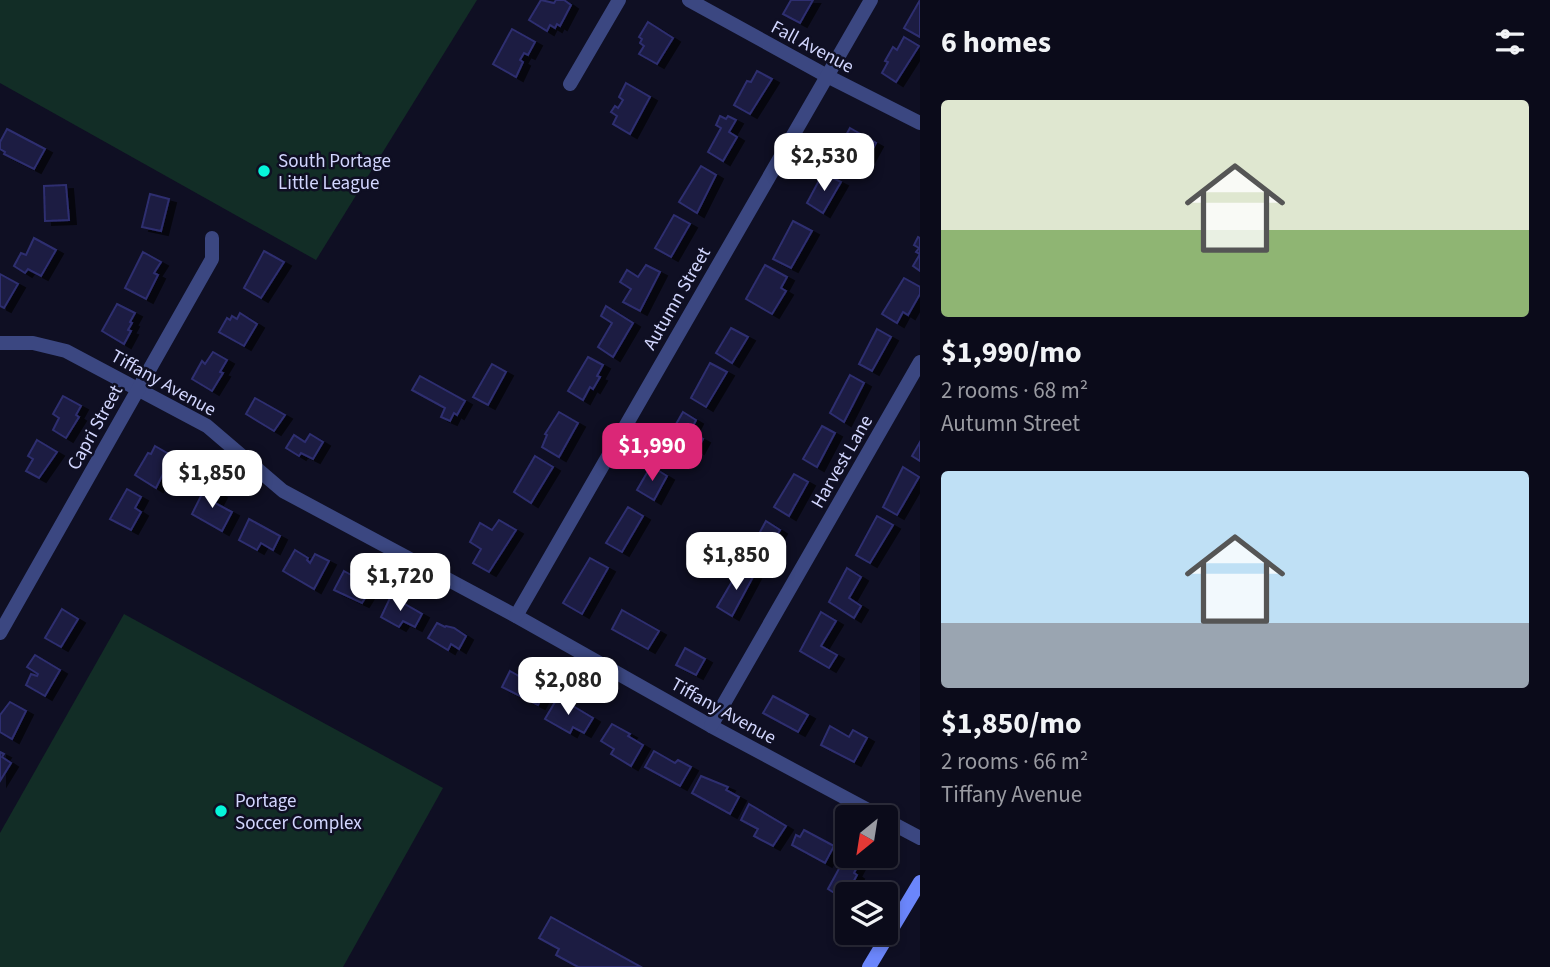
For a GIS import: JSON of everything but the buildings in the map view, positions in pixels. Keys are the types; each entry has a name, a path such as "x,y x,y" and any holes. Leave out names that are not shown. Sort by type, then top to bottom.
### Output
{"main road":[{"path":"869,967 920,881"}],"street":[{"path":"570,84 619,0"},
{"name":"Fall Avenue","path":"689,0 827,76 920,123"},
{"name":"Autumn Street","path":"516,616 871,0"},
{"name":"Capri Street","path":"0,633 212,259 212,238"},
{"name":"Tiffany Avenue","path":"0,342 33,343 66,351 206,426 283,491 859,805"},
{"name":"Harvest Lane","path":"711,726 920,362"},
{"name":"Tiffany Avenue","path":"898,826 920,838"}],"green space":[{"name":"South Portage Little League","path":"0,0 477,0 316,260 0,83"},
{"name":"Portage Soccer Complex","path":"124,614 443,788 343,967 0,967 0,833"}],"place":[{"name":"South Portage Little League","path":"264,171"},
{"name":"Portage Soccer Complex","path":"221,811"}]}
